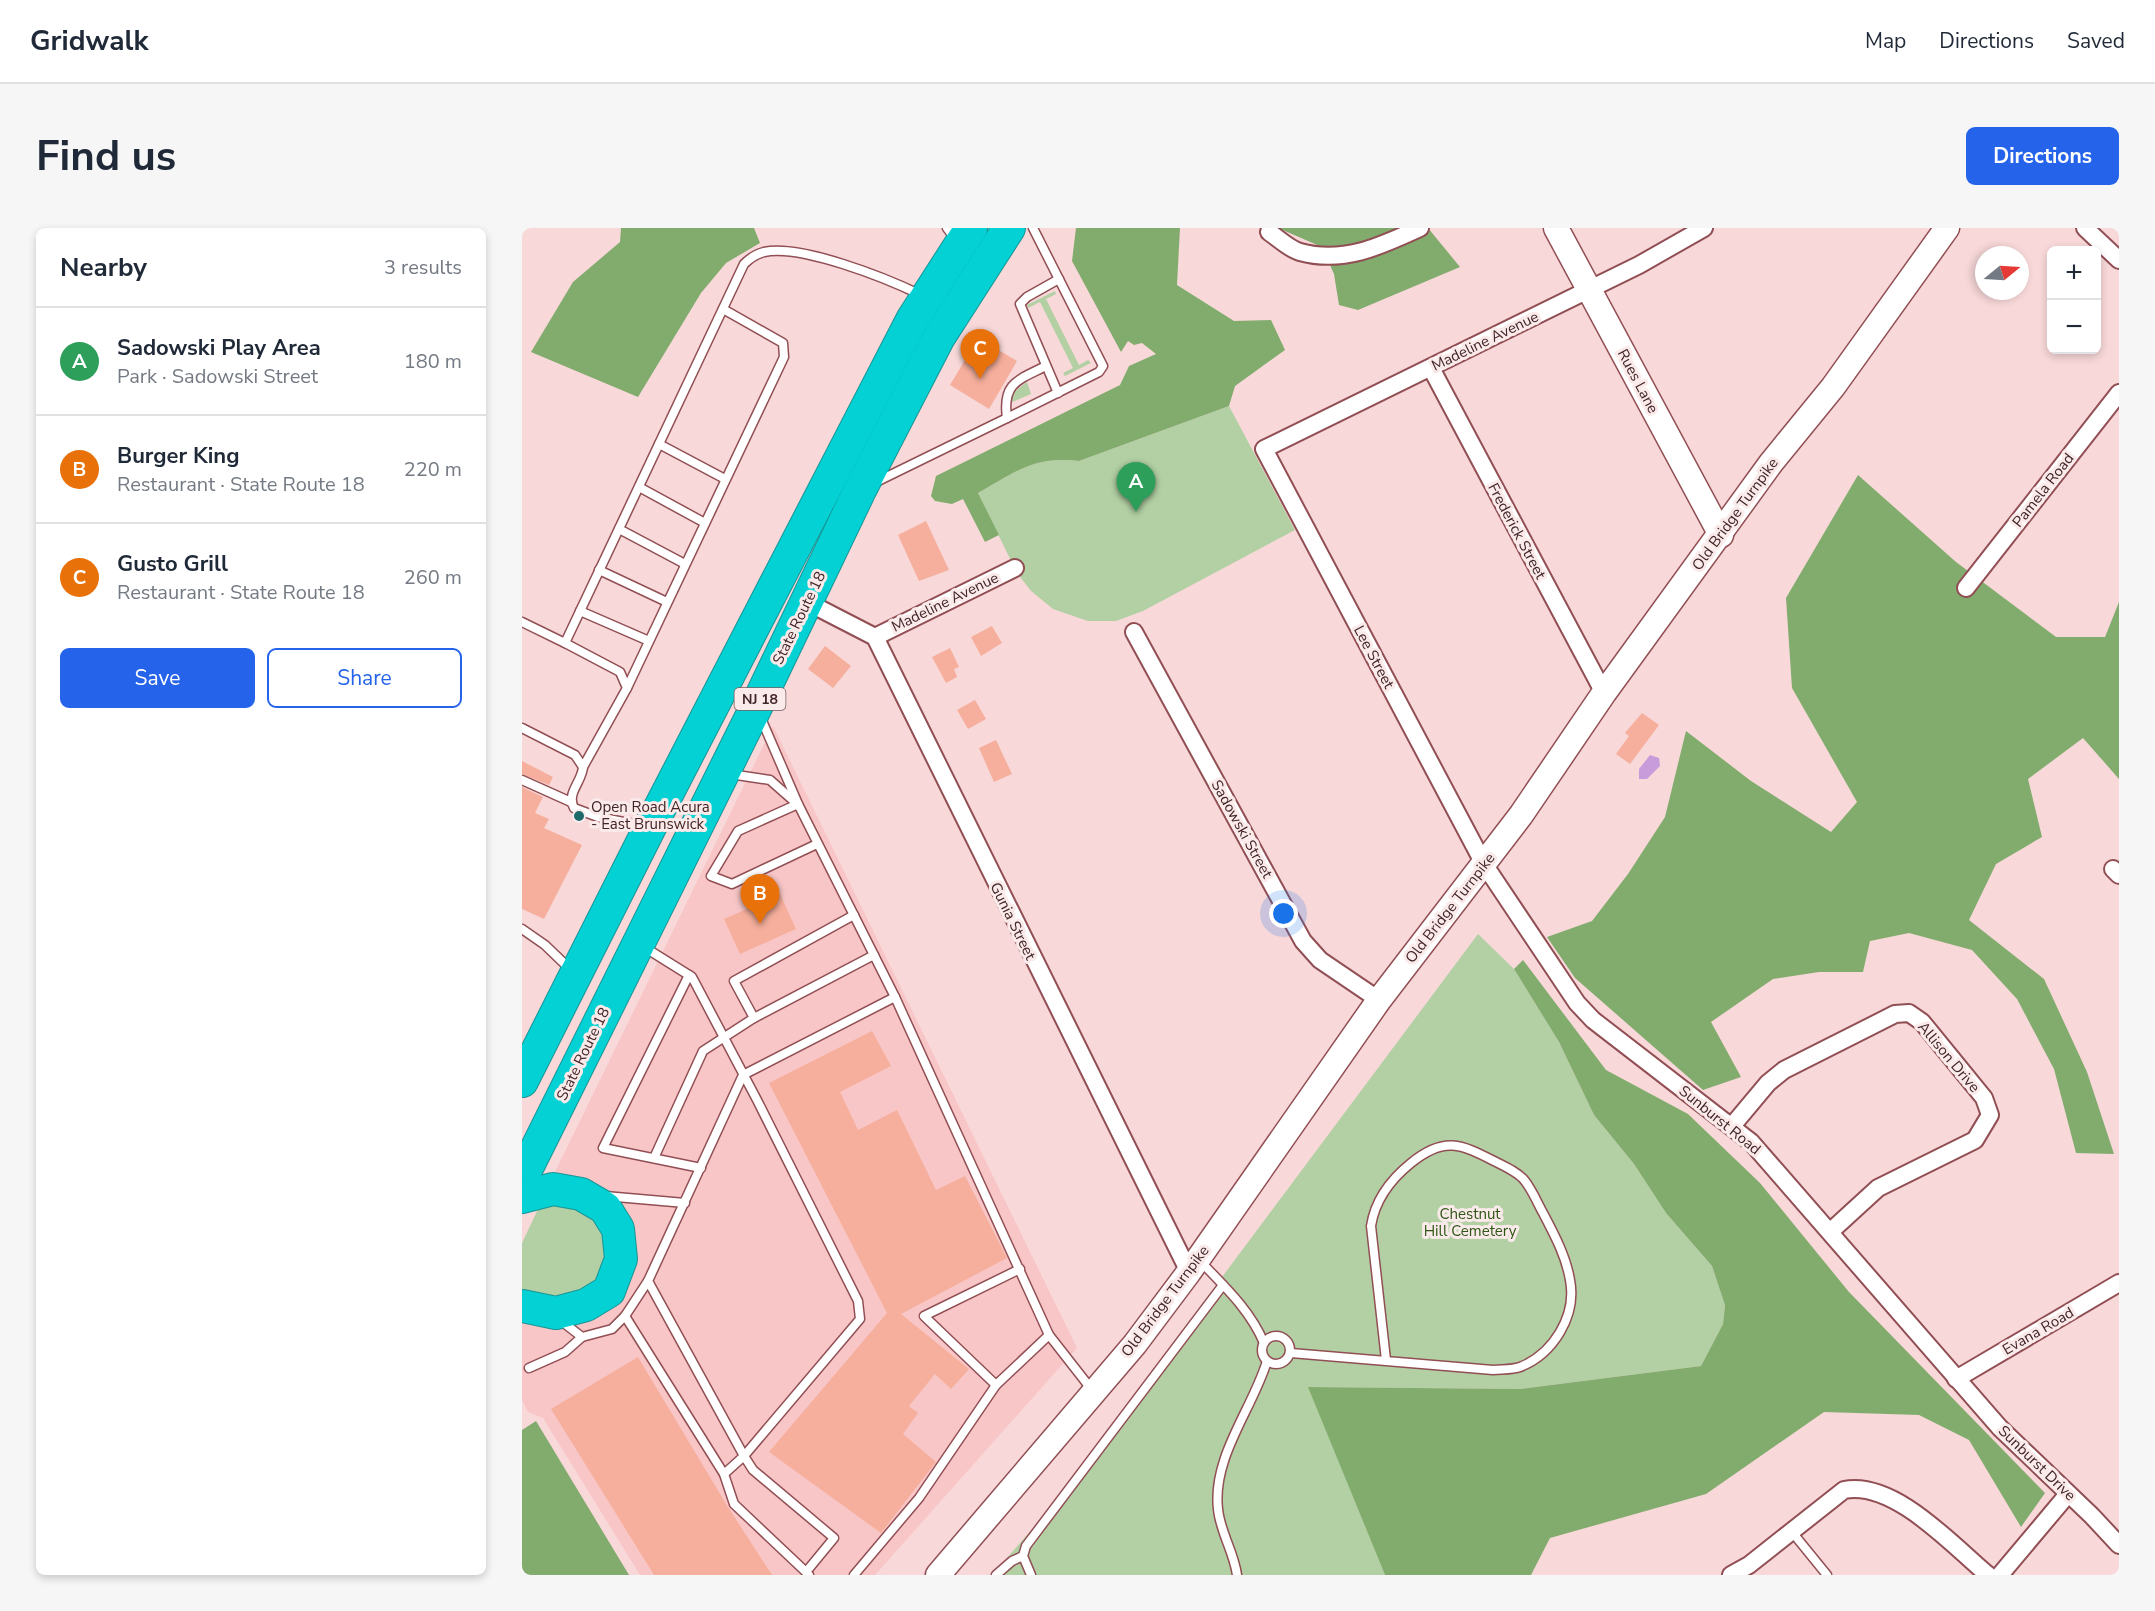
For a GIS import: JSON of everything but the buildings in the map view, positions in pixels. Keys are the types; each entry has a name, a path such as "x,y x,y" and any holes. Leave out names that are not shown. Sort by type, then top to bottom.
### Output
{"highway":[{"name":"State Route 18","path":"522,1178 756,707 860,490 939,337 1009,228"},
{"name":"NJ 18","path":"525,1066 576,975 912,320 927,298 959,234"},
{"path":"522,1197 553,1189 580,1194 605,1208 618,1229 621,1259 609,1291 586,1305 536,1309"}],"street":[{"path":"1269,232 1298,252 1334,257 1372,250 1420,228"},
{"name":"Rues Lane","path":"1556,228 1721,535"},
{"name":"Madeline Avenue","path":"1264,448 1589,290 1668,250 1704,228"},
{"name":"Old Bridge Turnpike","path":"938,1575 1135,1344 1193,1266 1379,1000 1484,864 1604,693 1721,535 1771,463 1833,387 1947,228"},
{"path":"2085,228 2119,260"},
{"name":"Frederick Street","path":"1431,368 1604,693"},
{"name":"Pamela Road","path":"1966,588 2119,393"},
{"name":"Lee Street","path":"1264,448 1484,864"},
{"name":"Madeline Avenue","path":"875,637 1015,568"},
{"path":"807,602 875,637"},
{"name":"Sadowski Street","path":"1134,632 1304,941 1320,960 1379,1000"},
{"name":"Gunia Street","path":"875,637 1066,1028 1193,1266"},
{"name":"Sunburst Road","path":"1484,864 1577,1003 1593,1020 1732,1126 1771,1162 1956,1379"},
{"name":"Allison Drive","path":"1732,1126 1768,1083 1784,1070 1895,1014 1909,1013 1922,1022 1984,1098 1990,1115 1985,1127 1975,1140 1878,1188 1831,1232"},
{"name":"Evana Road","path":"1956,1379 2117,1290"},
{"name":"Sunburst Drive","path":"1956,1379 2000,1428 2119,1545"},
{"path":"1731,1575 1753,1570 1792,1532 1844,1490 1856,1488 1898,1501 1988,1575"},
{"path":"2000,1575 2068,1494"}],"lane":[{"path":"860,490 1058,393 1099,372 1103,366 1033,228"},
{"path":"565,643 744,264 753,256 765,252 781,251 860,269 927,298"},
{"path":"1058,393 1020,304 1027,297 1059,279"},
{"path":"571,802 583,767 627,688 784,357 783,343 723,309"},
{"path":"1007,418 1004,400 1010,387 1046,366"},
{"path":"659,444 726,479"},
{"path":"639,487 705,523"},
{"path":"619,529 685,564"},
{"path":"599,570 667,602"},
{"path":"580,611 649,641"},
{"path":"522,622 620,672 627,688"},
{"path":"756,707 817,844 895,997 1049,1335 1094,1392"},
{"path":"522,728 575,755 583,767"},
{"path":"723,773 770,780 798,804"},
{"path":"522,780 571,802 574,808 598,817 650,827"},
{"path":"798,804 738,831 711,876 732,884 817,844"},
{"path":"754,1018 734,981 854,915"},
{"path":"522,929 545,945 576,975"},
{"path":"639,944 689,975 723,1036 858,1301 860,1319 744,1456 724,1474"},
{"path":"654,1158 703,1051 754,1018 874,955"},
{"path":"689,975 603,1148 701,1168"},
{"path":"529,1368 565,1352 582,1337 612,1329 625,1316 648,1281 743,1075 895,997"},
{"path":"1291,1353 1492,1370 1518,1368 1542,1355 1553,1342 1571,1306 1571,1281 1564,1255 1524,1180 1505,1166 1462,1145 1445,1146 1424,1153 1387,1188 1374,1208 1371,1226 1386,1360"},
{"path":"589,1199 611,1195 685,1203"},
{"path":"1193,1266 1223,1285 1248,1314 1264,1343 1262,1353 1268,1361 1282,1363 1291,1353 1290,1344 1284,1337 1275,1335 1264,1343"},
{"path":"996,1385 924,1316 1020,1269"},
{"path":"625,1316 724,1474 734,1504 808,1574 834,1539 753,1470 648,1281"},
{"path":"1031,1575 1023,1556 1026,1546 1223,1285"},
{"path":"536,1309 582,1337"},
{"path":"854,1575 919,1498 996,1385 1049,1335"},
{"path":"1237,1575 1217,1507 1220,1482 1226,1456 1268,1361"},
{"path":"1792,1532 1827,1575"},
{"path":"996,1575 1012,1561 1023,1556"}],"shaded area":[{"path":"773,726 1077,1348 875,1575 640,1575 543,1418 528,1412 522,1400 522,1317 615,1299 637,1255 627,1212 595,1183 555,1172"},
{"path":"1650,755 1659,758 1660,766 1647,779 1639,779 1639,769"}],"green space":[{"path":"621,228 754,228 760,243 726,263 701,293 638,397 531,352 573,282 620,242"},
{"path":"1076,228 1180,228 1177,285 1234,321 1271,320 1285,350 1235,386 1229,406 1079,461 1049,461 1025,467 978,493 999,535 985,542 963,499 952,504 935,501 931,496 936,476 1120,385 1129,366 1156,354 1142,343 1134,345 1128,341 1121,352 1072,261"},
{"path":"1278,228 1428,228 1460,267 1358,310 1339,305 1334,274 1322,247"},
{"path":"1055,291 1056,294 1046,299 1079,365 1088,360 1091,363 1065,376 1063,373 1073,368 1040,302 1028,308 1027,305"},
{"path":"1027,382 1031,394 1010,403 1014,392"},
{"path":"1229,406 1295,530 1143,611 1116,621 1088,621 1053,609 1031,591 1017,573 978,493 1015,472 1037,463 1079,461"},
{"path":"1858,475 1956,562 2056,637 2105,637 2119,602 2119,779 2083,738 2028,779 2042,837 1996,864 1969,920 2044,979 2087,1072 2114,1154 2076,1153 2054,1069 2017,999 1972,950 1909,933 1870,941 1863,972 1819,972 1773,979 1711,1022 1741,1077 1703,1090 1575,978 1547,937 1592,921 1628,874 1665,817 1686,731 1751,781 1831,832 1857,802 1792,688 1786,598"},
{"name":"Chestnut Hill Cemetery","path":"1478,934 1514,969 1559,1042 1594,1115 1634,1164 1666,1213 1712,1266 1725,1304 1723,1324 1701,1366 1520,1389 1309,1387 1385,1575 992,1575 1046,1513"},
{"path":"1523,960 1606,1070 1688,1114 1760,1183 1849,1292 2045,1493 2021,1527 1969,1440 1919,1415 1824,1412 1706,1494 1550,1538 1531,1575 1385,1575 1308,1387 1520,1389 1701,1366 1723,1324 1725,1305 1712,1266 1666,1213 1634,1164 1594,1115 1559,1042 1514,969"},
{"path":"553,1201 595,1215 606,1233 605,1271 592,1289 570,1300 522,1293 522,1243 539,1207"},
{"path":"536,1421 629,1575 522,1575 522,1430"}],"place":[{"name":"Gusto Grill","path":"980,379"},
{"name":"Sadowski Play Area","path":"1136,512"},
{"name":"Open Road Acura - East Brunswick","path":"579,816"},
{"name":"Burger King","path":"760,924"}]}
